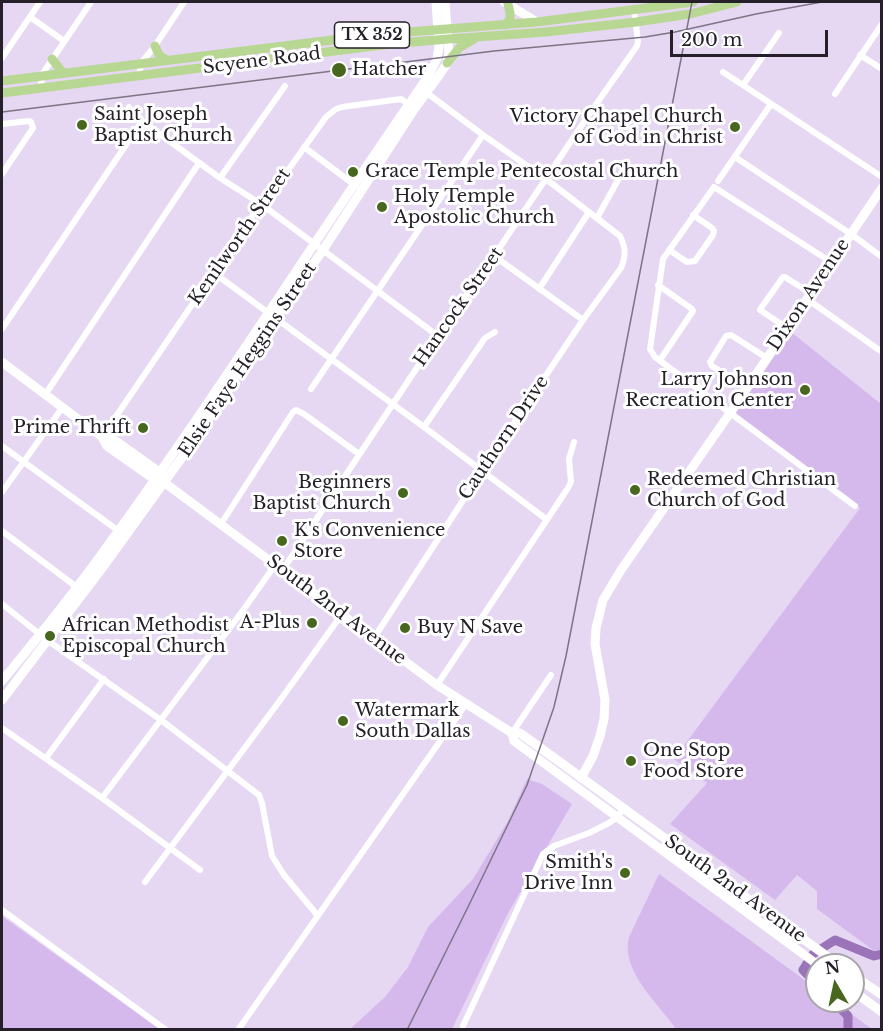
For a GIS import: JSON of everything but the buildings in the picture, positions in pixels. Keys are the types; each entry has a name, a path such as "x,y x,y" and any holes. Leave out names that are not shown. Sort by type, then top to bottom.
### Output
{"main road":[{"name":"Elsie Faye Heggins Street","path":"412,106 427,93 447,63 449,54 436,2"},
{"name":"Elsie Faye Heggins Street","path":"122,533 156,476 314,243 357,187 412,106 437,59 443,34 445,2"},
{"path":"507,2 537,22"},
{"path":"504,25 510,20 507,2"},
{"name":"Scyene Road","path":"2,93 390,44 504,25 693,2"},
{"name":"Scyene Road","path":"3,79 408,32 477,38 546,32 690,14 737,2"},
{"path":"447,63 460,47 477,38"},
{"path":"289,57 302,51 306,43"},
{"path":"155,46 159,55 166,60"},
{"path":"52,59 63,73"},
{"name":"Elsie Faye Heggins Street","path":"2,700 4,685 81,590 193,442 322,250 357,187"},
{"name":"Dixon Avenue","path":"578,782 593,756 604,718 605,700 595,644 596,628 603,600 621,570 882,188"},
{"name":"South 2nd Avenue","path":"2,365 102,437 107,446 156,476 437,685 512,733 520,733 617,817 805,956"},
{"path":"184,436 193,442"},
{"name":"South 2nd Avenue","path":"578,782 624,808 822,953"},
{"path":"768,929 776,918"},
{"path":"865,983 882,995"},
{"path":"865,1000 882,1012"}],"street":[{"path":"2,58 40,2"},
{"path":"42,88 41,76 91,2"},
{"path":"139,76 141,63 184,2"},
{"name":"Hancock Street","path":"102,798 279,568 637,46 634,10"},
{"path":"30,17 64,40"},
{"path":"835,94 882,24"},
{"path":"744,85 779,33"},
{"path":"860,55 882,69"},
{"path":"723,72 882,177"},
{"path":"220,178 285,86"},
{"path":"427,93 546,178 597,218 618,180"},
{"name":"Kenilworth Street","path":"102,437 255,212 266,201 326,117 336,109 401,99 412,106"},
{"path":"771,104 663,259 650,350 660,360 855,506"},
{"path":"129,107 132,114 220,178 261,204 438,336"},
{"path":"2,124 26,121 31,122 33,128 2,174"},
{"path":"2,329 142,121"},
{"path":"311,390 483,135"},
{"path":"304,147 357,187"},
{"path":"735,157 882,257"},
{"path":"45,395 199,163"},
{"path":"716,184 831,262"},
{"path":"539,290 589,212"},
{"path":"669,250 687,262 695,261 713,235 712,228 693,215"},
{"name":"Cauthorn Drive","path":"374,638 482,471 583,320 621,268 625,252 620,236 597,218"},
{"path":"494,256 583,320"},
{"path":"214,273 546,519"},
{"path":"787,328 760,310 783,277 882,352"},
{"path":"658,285 693,311 660,360"},
{"path":"424,427 485,338 495,332"},
{"path":"746,388 712,366 710,362 726,336 731,335 767,358"},
{"path":"2,492 62,408"},
{"path":"221,524 296,410 359,454"},
{"path":"437,685 568,488 571,482 569,459 574,442"},
{"path":"2,446 122,533"},
{"path":"2,531 81,590"},
{"path":"2,604 259,795 272,856 284,875 318,916"},
{"path":"145,882 342,614"},
{"path":"512,733 551,675"},
{"path":"46,758 104,679"},
{"path":"238,1029 466,704"},
{"path":"2,728 200,870"},
{"path":"463,1026 543,854 554,846 609,824 624,808"},
{"path":"2,910 166,1029"}],"shaded area":[{"path":"791,332 881,404 881,956 817,909 817,891 797,875 775,900 670,824 707,783 674,759 860,508 736,413"},
{"path":"527,779 542,784 572,804 507,915 452,1029 349,1030 385,997 408,967 428,927 473,879 508,821"},
{"path":"659,874 805,980 805,1013 850,1013 872,1029 676,1029 635,974 628,950 629,937"},
{"path":"2,916 159,1029 2,1029"}],"waterway":[{"path":"815,953 835,940 874,956 882,954"},
{"path":"805,967 803,970 805,972"},
{"path":"845,1013 848,1016 848,1030"}],"tram line":[{"path":"2,112 494,51 645,37 822,2"}],"railway":[{"path":"407,1030 527,785 554,707 566,656 692,2"}],"place":[{"name":"Hatcher","path":"339,70"},
{"name":"Saint Joseph Baptist Church","path":"82,125"},
{"name":"Victory Chapel Church of God in Christ","path":"735,127"},
{"name":"Grace Temple Pentecostal Church","path":"353,172"},
{"name":"Holy Temple Apostolic Church","path":"382,207"},
{"name":"Larry Johnson Recreation Center","path":"805,390"},
{"name":"Prime Thrift","path":"143,428"},
{"name":"Redeemed Christian Church of God","path":"635,490"},
{"name":"Beginners Baptist Church","path":"403,493"},
{"name":"K's Convenience Store","path":"282,541"},
{"name":"A-Plus","path":"312,623"},
{"name":"Buy N Save","path":"405,628"},
{"name":"African Methodist Episcopal Church","path":"50,636"},
{"name":"Watermark South Dallas","path":"343,721"},
{"name":"One Stop Food Store","path":"631,761"},
{"name":"Smith's Drive Inn","path":"625,873"}]}
